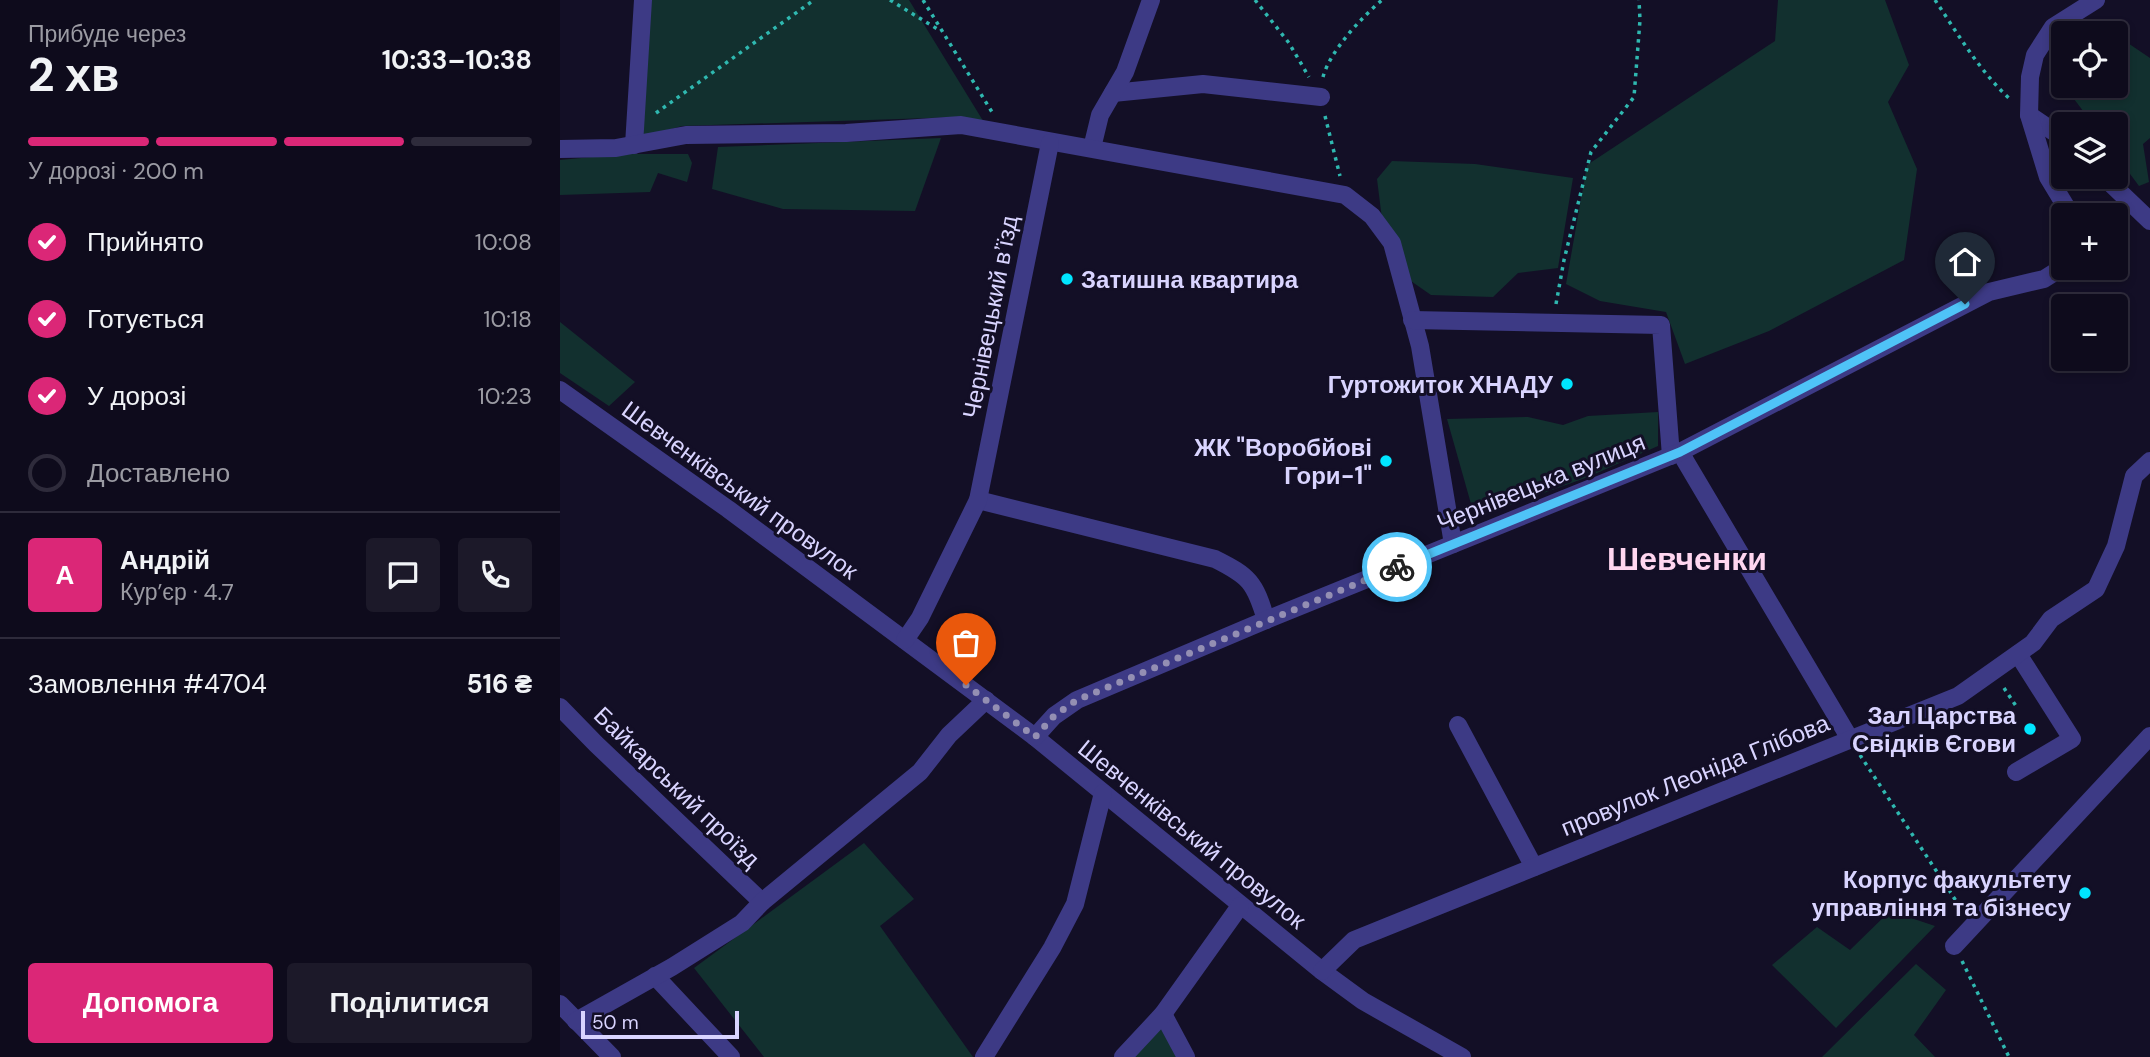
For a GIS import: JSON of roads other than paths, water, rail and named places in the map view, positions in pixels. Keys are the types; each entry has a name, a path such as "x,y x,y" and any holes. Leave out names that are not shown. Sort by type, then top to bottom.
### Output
{"street":[{"path":"629,140 643,0"},
{"path":"1093,148 1100,115 1125,72 1152,0"},
{"path":"2064,203 2048,177 2029,115 2030,77 2035,55 2053,27 2096,0"},
{"path":"1114,93 1203,84 1321,97"},
{"path":"2029,115 2051,130"},
{"path":"560,149 686,135 846,133 961,125 1345,195 1371,216 1392,243 1420,346 1453,544"},
{"name":"Чернівецький вʼїзд","path":"905,640 920,618 978,500 1050,143"},
{"path":"2117,189 2150,221"},
{"name":"Чернівецька вулиця","path":"1035,737 1054,716 1077,700 1266,620 1676,454 1989,292 2044,279 2051,275"},
{"path":"1412,320 1661,325 1676,454 1850,739"},
{"name":"Шевченківський провулок","path":"560,390 728,509 1035,737 1322,971 1363,1001 1462,1057"},
{"name":"провулок Леоніда Глібова","path":"1322,971 1354,940 1958,696 2033,643 2051,619 2095,589 2116,546 2134,477 2150,461"},
{"path":"978,500 1215,559 1242,572 1258,592 1266,620"},
{"path":"2016,772 2072,739 2018,653"},
{"path":"576,1021 742,923 762,902 920,772 949,735 986,700"},
{"name":"Байкарський проїзд","path":"560,707 762,902"},
{"path":"1458,725 1534,867"},
{"path":"1954,946 2150,736"},
{"path":"984,1057 1052,948 1075,904 1103,793"},
{"path":"1123,1057 1163,1014 1240,906"},
{"path":"655,976 731,1057"},
{"path":"560,1004 612,1057"},
{"path":"1163,1014 1186,1057"}],"place":[{"name":"Затишна квартира","path":"1067,279"},
{"name":"Гуртожиток ХНАДУ","path":"1567,384"},
{"name":"ЖК \"Воробйові Гори-1\"","path":"1386,461"},
{"name":"Зал Царства Свідків Єгови","path":"2030,729"},
{"name":"Корпус факультету управління та бізнесу","path":"2085,893"}],"district":[{"name":"Шевченки","path":"1687,559"}]}
